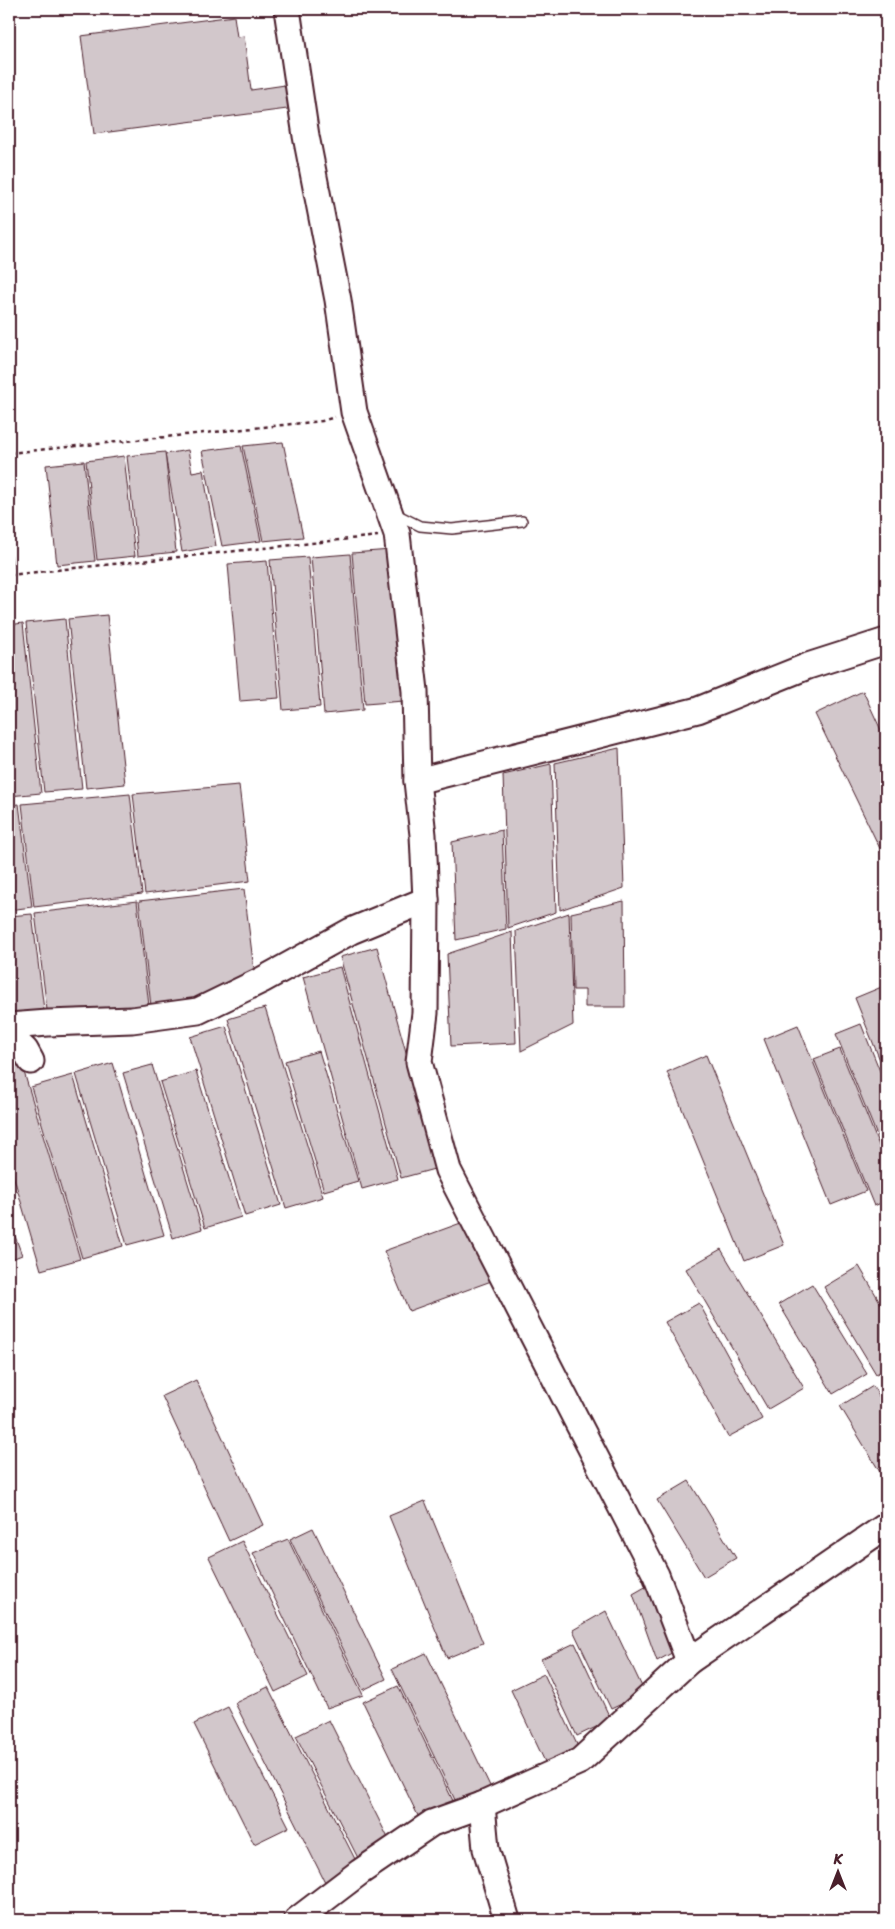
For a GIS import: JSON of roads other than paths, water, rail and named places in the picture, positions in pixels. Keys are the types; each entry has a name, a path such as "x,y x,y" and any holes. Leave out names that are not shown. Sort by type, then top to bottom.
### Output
{"street":[{"path":"287,9 306,136 338,300 354,412 397,534 415,691 417,781 423,835 426,900 425,1013 419,1062 448,1170 656,1576 689,1661"},
{"path":"417,781 698,710 808,666 886,640"},
{"path":"9,1026 132,1020 198,1011 262,980 351,931 426,900"},
{"path":"9,1035 25,1050 31,1061"},
{"path":"297,1920 360,1872 432,1823 482,1805 580,1761 689,1661 886,1526"},
{"path":"482,1805 486,1849 507,1920"}],"lane":[{"path":"390,511 420,526 452,529 522,521"}]}
